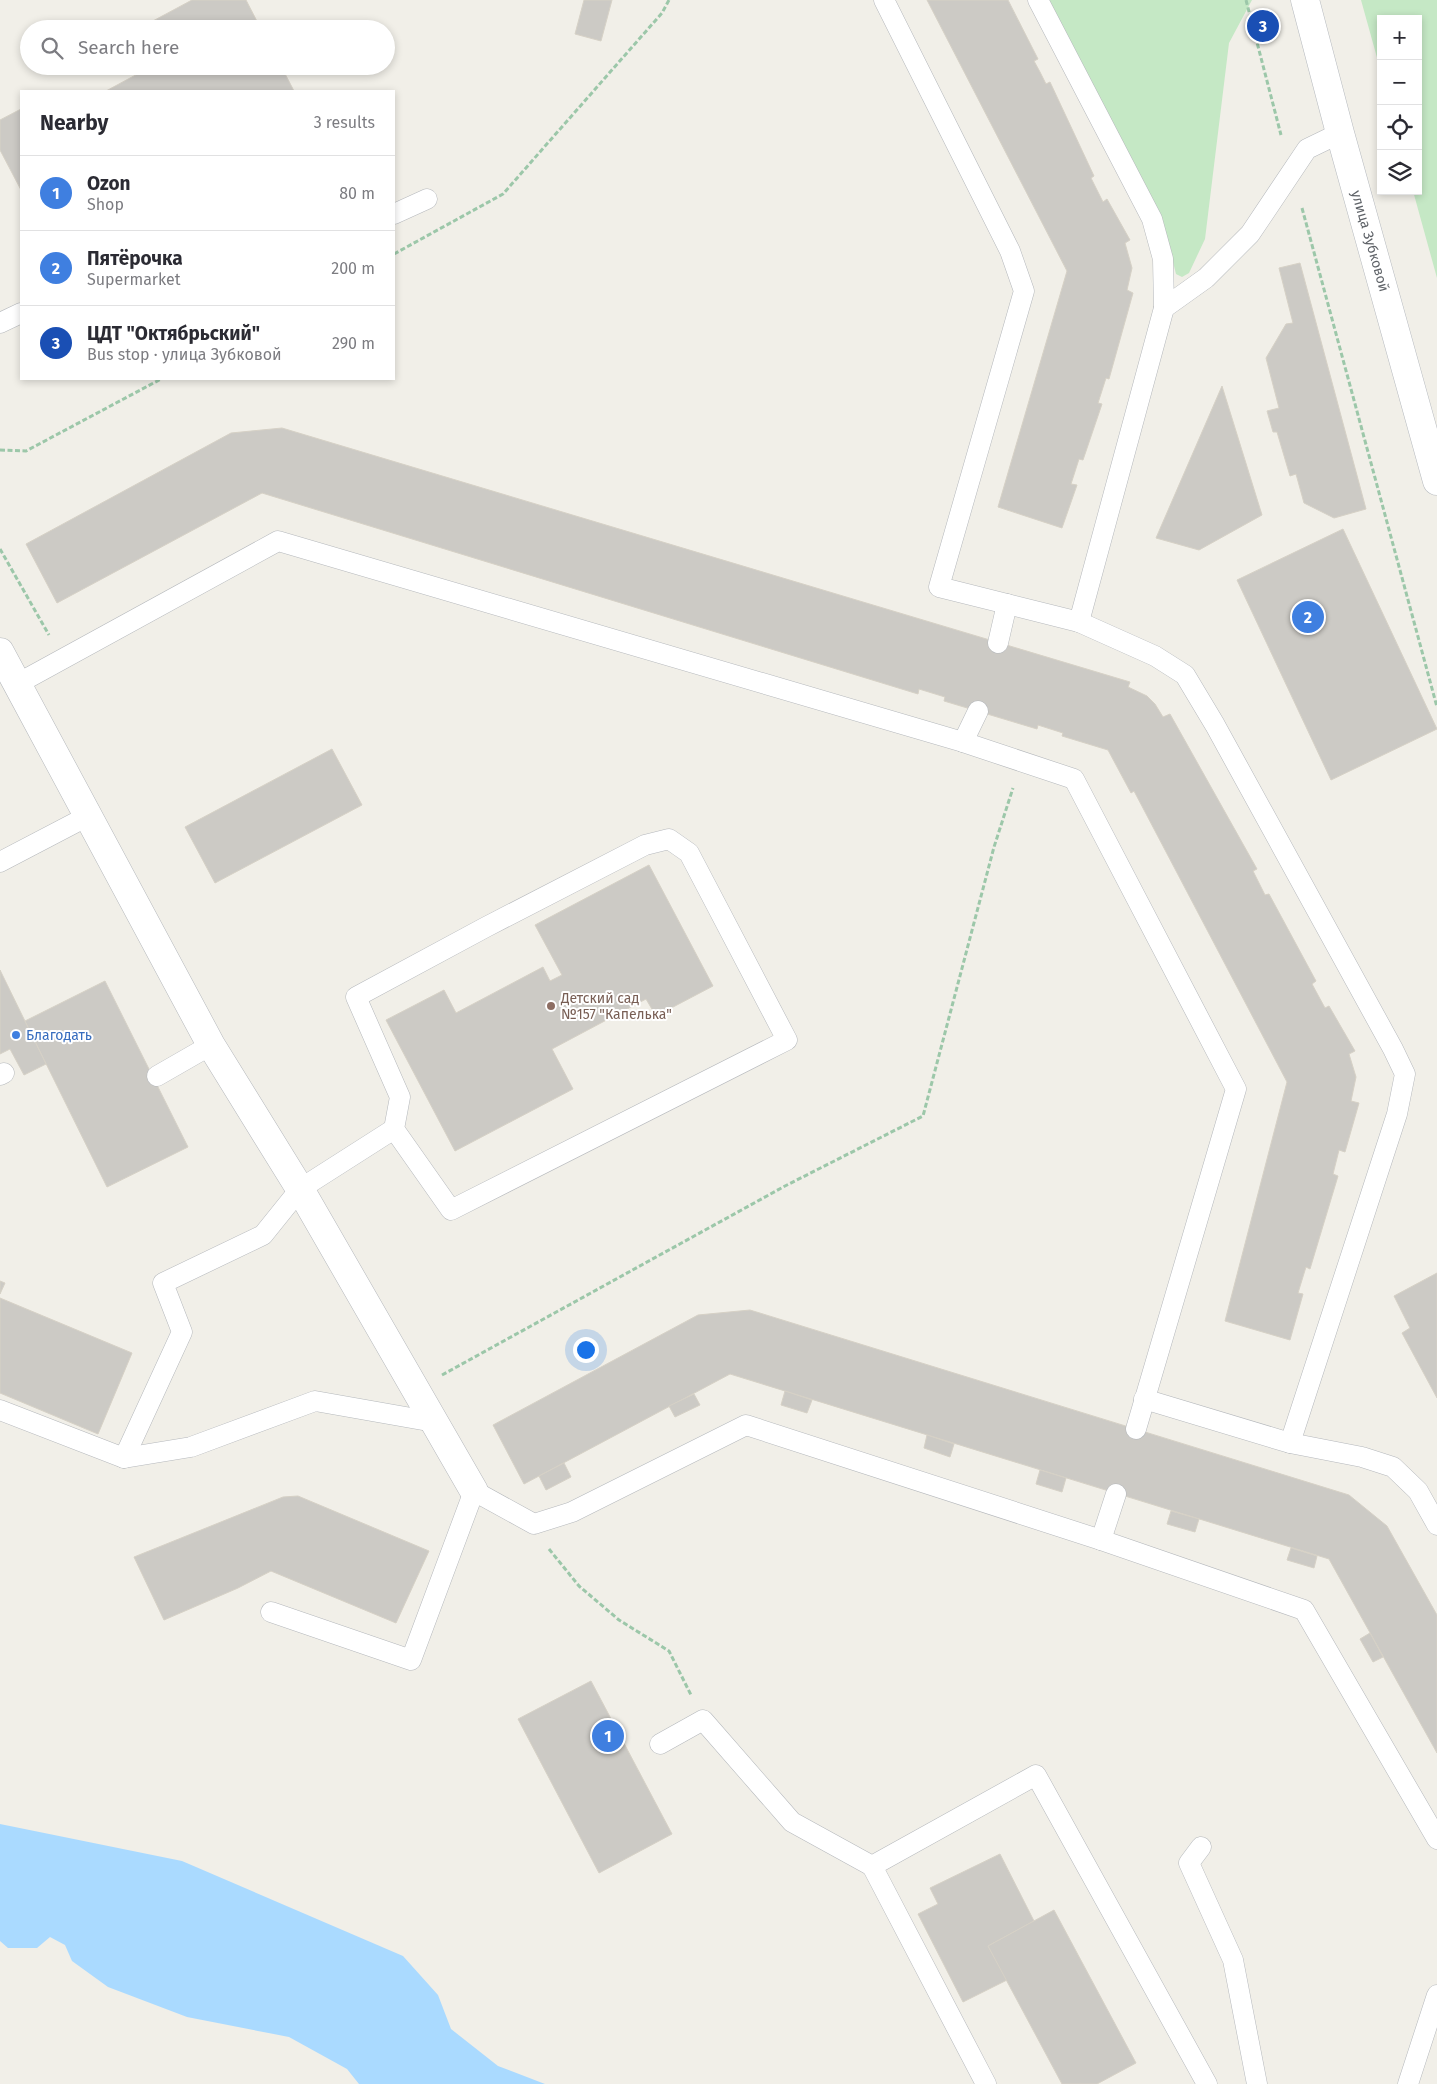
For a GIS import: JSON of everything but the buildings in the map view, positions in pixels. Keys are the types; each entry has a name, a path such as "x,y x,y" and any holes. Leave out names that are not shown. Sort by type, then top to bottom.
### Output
{"street":[{"name":"улица Зубковой","path":"1305,0 1437,481"},
{"path":"0,652 211,1045 300,1189 474,1491"}],"lane":[{"path":"884,0 1010,251 1024,292 939,587 1079,622 1156,656 1185,675 1324,922 1405,1074 1397,1114 1290,1443"},
{"path":"1038,0 1152,219 1163,260 1164,308 1079,622"},
{"path":"1164,308 1206,278 1250,234 1307,149 1340,133"},
{"path":"395,214 427,199"},
{"path":"0,324 20,314"},
{"path":"17,684 278,541 963,742 1074,779 1236,1089 1136,1429"},
{"path":"998,643 1007,604"},
{"path":"963,742 978,711"},
{"path":"0,862 88,816"},
{"path":"124,1458 182,1332 163,1283 263,1235 300,1189 394,1129 400,1096 356,997 645,844 669,839 689,853 787,1040 451,1210 394,1129"},
{"path":"157,1076 211,1045"},
{"path":"1144,1399 1290,1443 1362,1457 1393,1467 1418,1490 1437,1525"},
{"path":"0,1410 124,1458 191,1447 315,1401 434,1422"},
{"path":"271,1612 411,1660 474,1491 534,1524 572,1512 746,1425 1101,1540 1304,1610 1437,1839"},
{"path":"1101,1540 1116,1494"},
{"path":"660,1744 704,1720 792,1822 872,1866 986,2084"},
{"path":"872,1866 1036,1775 1207,2084"},
{"path":"1201,1847 1189,1863 1233,1960 1257,2084"},
{"path":"1408,2084 1437,1995"}],"path":[{"path":"395,253 503,194 662,13 669,0"},
{"path":"1246,0 1437,707"},
{"path":"0,450 26,451 159,380"},
{"path":"0,549 62,659"},
{"path":"415,1390 785,1186 923,1116 994,847 1022,762"},
{"path":"534,1524 544,1543 579,1586 619,1620 669,1651 704,1720"}],"green space":[{"path":"1047,0 1252,0 1229,43 1205,239 1189,273 1182,277 1176,274 1162,218"},
{"path":"1361,0 1437,0 1437,278 1414,195 1422,195 1422,15 1377,15 1377,58"}],"water":[{"path":"0,1824 182,1861 403,1956 438,1995 451,2029 498,2066 545,2084 359,2084 347,2069 289,2037 187,2017 108,1987 72,1961 65,1945 50,1937 37,1948 8,1948 0,1941"}],"place":[{"name":"ЦДТ \"Октябрьский\"","path":"1263,26"},
{"name":"Пятёрочка","path":"1308,617"},
{"name":"Детский сад №157 \"Капелька\"","path":"551,1006"},
{"name":"Благодать","path":"16,1035"},
{"name":"Ozon","path":"608,1736"}]}
